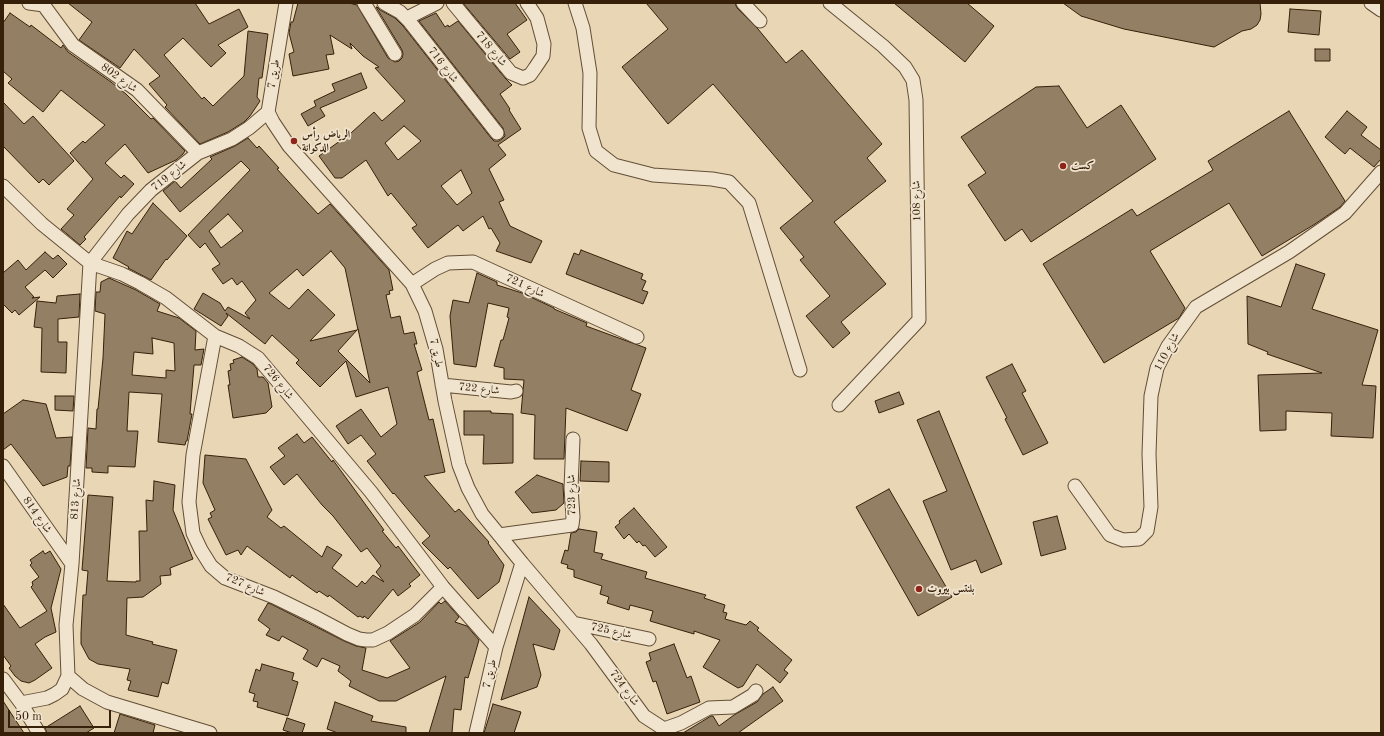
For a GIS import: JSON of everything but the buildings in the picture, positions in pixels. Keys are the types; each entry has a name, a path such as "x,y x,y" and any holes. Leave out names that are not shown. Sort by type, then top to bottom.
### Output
{"street":[{"path":"29,3 43,4"},
{"name":"7 طريق","path":"286,3 268,112 273,122 290,146 412,284 425,311 436,349 459,465 468,488 482,514 522,563 496,646 476,733"},
{"path":"364,3 395,54"},
{"name":"شارع 716","path":"384,3 400,12 406,18 497,133"},
{"path":"406,18 437,3"},
{"name":"شارع 718","path":"453,3 511,73 523,78 530,75 543,56 544,44 537,18 527,3"},
{"path":"576,3 583,28 590,73 588,128 596,150 614,165 653,175 712,178 729,182 749,203 800,370"},
{"path":"743,3 760,21"},
{"name":"شارع 108","path":"830,3 883,46 905,67 913,80 916,100 919,320 839,405"},
{"path":"1371,3 1381,10"},
{"name":"شارع 802","path":"43,4 73,45 137,90 198,153"},
{"name":"شارع 719","path":"90,263 128,214 151,190 198,153 232,138 249,128 268,112"},
{"name":"شارع 110","path":"1074,486 1110,535 1123,540 1139,539 1147,531 1150,507 1149,454 1151,396 1157,368 1176,334 1196,307 1289,252 1345,213 1381,172"},
{"name":"شارع 726","path":"3,186 42,224 90,263 122,274 140,283 166,298 215,336 239,346 258,358 370,492 443,587 496,646"},
{"name":"شارع 721","path":"412,284 435,269 448,263 474,262 637,337"},
{"name":"شارع 813","path":"68,676 66,625 72,564 90,263"},
{"name":"شارع 727","path":"215,336 193,455 189,502 193,533 211,566 225,578 274,597 347,634 366,640 373,640 388,633 414,615 443,587"},
{"name":"شارع 722","path":"442,385 511,392 516,390"},
{"name":"شارع 723","path":"499,535 572,525 573,516 571,488 573,439"},
{"name":"شارع 814","path":"3,466 72,564"},
{"name":"شارع 724","path":"522,563 592,644 644,716 664,729 709,708 733,707 753,695 756,691"},
{"name":"شارع 725","path":"573,623 649,639"},
{"path":"21,703 47,698 55,694 62,689 68,676 83,689 107,702 210,733"},
{"path":"3,679 21,703 39,733"}],"place":[{"name":"الرياض رأس الدكوانة","path":"294,141"},
{"name":"كست","path":"1063,166"},
{"name":"بلنتس بيروت","path":"919,589"}]}
